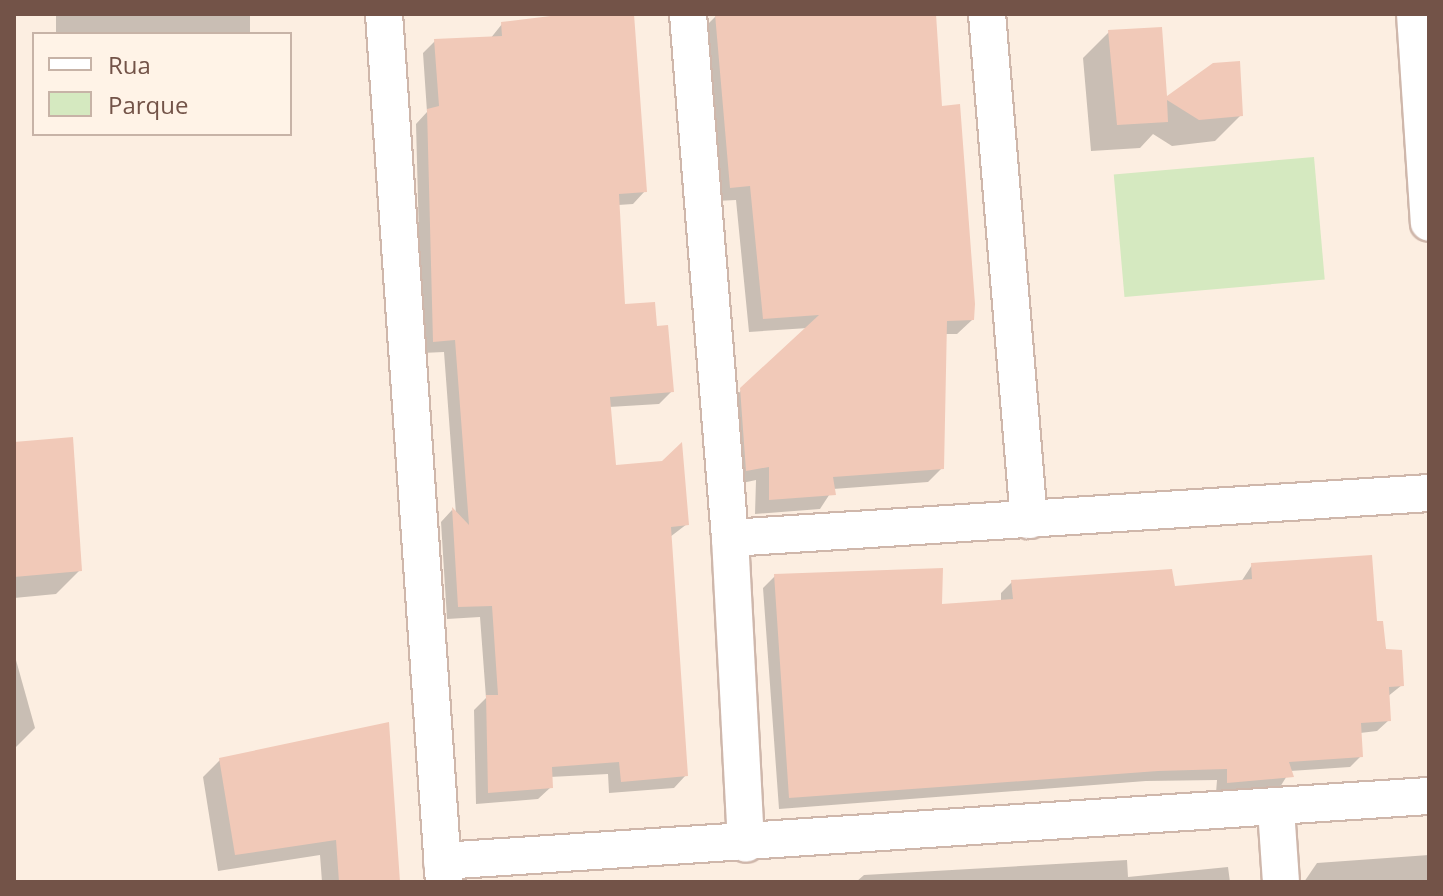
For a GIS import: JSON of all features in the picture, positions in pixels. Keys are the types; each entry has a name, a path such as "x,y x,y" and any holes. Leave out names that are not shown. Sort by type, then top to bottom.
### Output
{"street":[{"path":"384,14 443,872 746,844 1429,796"},
{"path":"688,14 730,538 746,844"},
{"path":"987,14 1029,520"},
{"path":"1420,34 1429,223"},
{"path":"730,538 1429,493"},
{"path":"1276,809 1281,882"}],"green space":[{"path":"1314,157 1325,280 1124,297 1114,175"}],"building":[{"path":"567,14 634,14 647,192 619,194 625,304 655,302 657,326 668,325 674,392 610,397 616,465 662,461 682,442 689,525 671,527 688,776 621,782 619,762 552,767 553,788 488,793 486,695 498,695 492,606 458,607 452,507 469,525 455,340 433,342 427,109 439,106 434,39 502,36 501,22"},
{"path":"715,14 936,14 942,106 960,104 975,304 974,320 947,321 944,469 833,477 836,495 769,500 769,467 746,471 740,388 819,315 763,319 750,186 730,188"},
{"path":"1162,27 1167,96 1213,63 1240,61 1243,116 1199,120 1167,100 1168,122 1117,125 1108,30"},
{"path":"73,437 82,571 14,577 14,442"},
{"path":"1372,555 1377,621 1383,621 1386,649 1402,650 1404,686 1389,687 1391,721 1361,723 1363,757 1289,762 1294,777 1227,783 1227,769 1158,771 789,798 774,574 943,568 942,604 1013,599 1011,580 1172,569 1175,586 1252,579 1251,563"},
{"path":"389,722 400,882 339,882 336,840 235,855 219,758"}]}
